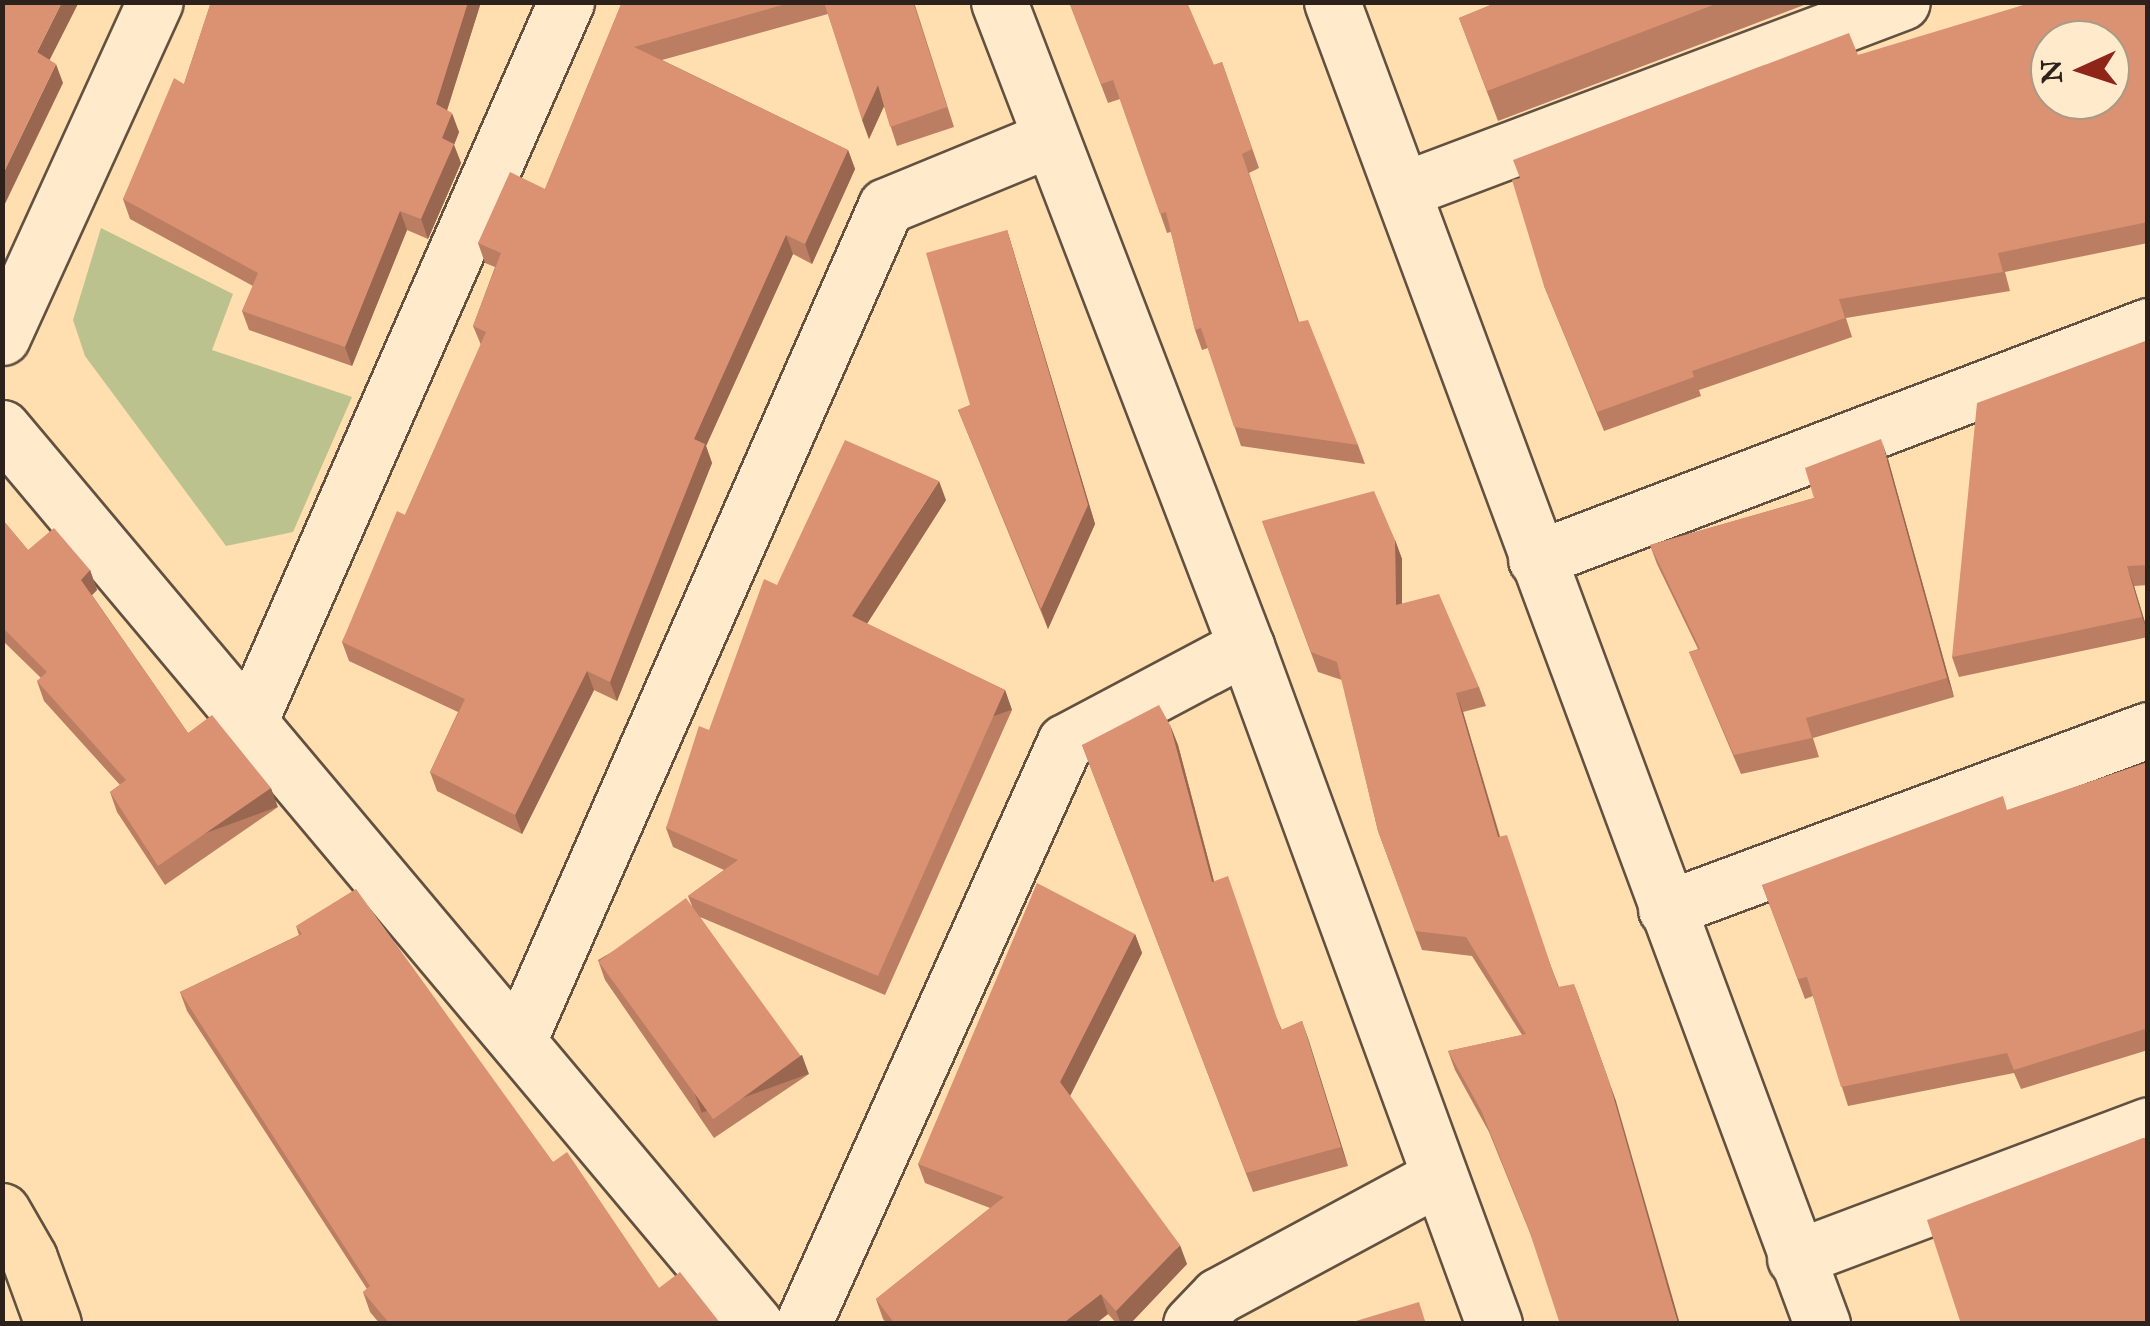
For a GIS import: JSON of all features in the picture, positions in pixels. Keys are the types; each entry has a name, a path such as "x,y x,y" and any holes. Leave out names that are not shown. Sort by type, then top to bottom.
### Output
{"main road":[{"path":"2,1211 29,1258 53,1324"}],"street":[{"path":"2,337 154,2"},
{"path":"249,722 566,2"},
{"path":"999,2 1246,646 1494,1324"},
{"path":"1332,2 1822,1324"},
{"path":"1402,190 1902,2"},
{"path":"518,1041 886,206 1049,140"},
{"path":"1536,558 2148,326"},
{"path":"2,428 755,1324"},
{"path":"803,1324 1065,742 1246,646"},
{"path":"1666,909 2148,730"},
{"path":"1795,1258 2148,1125"},
{"path":"1191,1324 1218,1296 1439,1177"}],"green space":[{"path":"101,228 233,294 212,350 352,397 293,532 226,546 85,356 73,320"}],"building":[{"path":"2,2 62,2 37,52 56,64 2,176"},
{"path":"211,2 468,2 436,104 452,113 442,138 454,144 421,219 400,211 345,347 242,311 258,273 123,199 174,78 184,84"},
{"path":"622,2 793,2 634,47 848,150 805,244 786,235 694,439 705,444 610,682 587,671 515,815 430,772 465,699 342,642 397,511 405,515 486,332 473,326 501,253 478,243 510,172 545,189"},
{"path":"824,2 913,2 947,107 890,127 878,85 862,120"},
{"path":"1069,2 1187,2 1214,65 1222,62 1252,149 1242,154 1298,322 1308,320 1358,445 1234,427 1201,328 1195,330 1166,212 1160,214 1113,80 1101,84"},
{"path":"1498,2 1721,2 1487,91 1459,18"},
{"path":"2033,2 2148,2 2148,222 1998,253 2003,272 1839,299 1845,318 1692,371 1694,377 1597,412 1544,286 1512,180 1520,178 1513,160 1849,33 1858,55"},
{"path":"1007,230 1088,505 1041,609 958,410 970,405 926,253"},
{"path":"2148,340 2148,565 2127,566 2142,617 1952,657 1977,403"},
{"path":"1881,439 1947,678 1806,718 1812,738 1734,755 1689,652 1700,649 1650,545 1814,498 1805,468"},
{"path":"845,440 939,481 852,616 1005,690 878,976 688,896 738,860 666,828 699,726 709,730 764,579 777,585"},
{"path":"1374,491 1395,540 1396,605 1439,594 1479,687 1456,693 1498,837 1507,835 1558,987 1574,984 1609,1081 1678,1324 1560,1324 1528,1227 1482,1112 1448,1051 1526,1034 1466,937 1415,931 1378,831 1337,662 1311,652 1262,521"},
{"path":"2,519 28,550 54,528 90,570 81,580 188,733 212,715 271,788 158,866 110,792 126,780 37,681 47,672 2,627"},
{"path":"1159,705 1170,725 1212,882 1228,876 1281,1030 1302,1021 1341,1147 1246,1173 1082,745"},
{"path":"2148,762 2148,1028 2014,1070 2007,1053 1841,1087 1807,977 1798,979 1762,885 2003,796 2007,810"},
{"path":"1037,883 1135,934 1060,1082 1180,1245 1116,1311 1101,1294 1062,1324 895,1324 876,1299 1004,1197 918,1164"},
{"path":"356,889 553,1162 567,1152 659,1288 680,1272 721,1324 390,1324 363,1292 370,1286 180,992 302,934 296,926"},
{"path":"686,898 801,1056 713,1119 599,961"},
{"path":"2148,1138 2148,1324 1961,1324 1927,1220"},
{"path":"1419,1302 1426,1324 1346,1324"}]}
